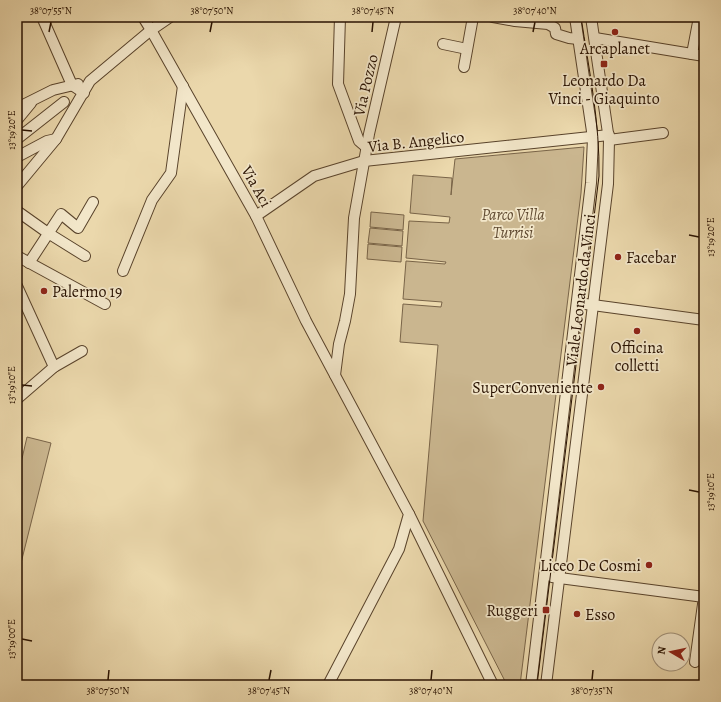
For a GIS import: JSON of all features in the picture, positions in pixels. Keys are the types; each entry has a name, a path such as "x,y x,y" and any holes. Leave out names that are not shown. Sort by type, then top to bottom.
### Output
{"street":[{"path":"42,17 72,86 84,93"},
{"name":"Via Aci","path":"143,17 152,30 256,216 306,321 409,514 493,685"},
{"path":"17,108 54,90 90,81 170,17"},
{"path":"340,17 338,84 359,140 366,147"},
{"name":"Via Pozzo","path":"335,375 339,344 348,306 354,218 366,147 396,17"},
{"path":"464,67 473,17"},
{"path":"493,17 548,24 555,28 556,34 568,38 578,39"},
{"name":"Viale Leonardo da Vinci","path":"531,685 590,203 592,138 575,17"},
{"name":"Viale Leonardo da Vinci","path":"546,685 606,203 609,138 591,17"},
{"path":"692,54 700,17"},
{"path":"595,38 704,56"},
{"path":"442,44 467,49"},
{"path":"17,186 56,139 90,81"},
{"path":"123,271 152,200 171,173 183,86"},
{"path":"54,90 64,102 74,110"},
{"path":"17,120 32,101"},
{"path":"17,139 64,102"},
{"name":"Via B. Angelico","path":"256,216 314,176 364,161 592,138 663,133"},
{"path":"17,157 47,140 56,139"},
{"path":"29,263 62,214 78,228 93,202"},
{"path":"17,211 48,233 85,256"},
{"path":"17,256 105,304"},
{"path":"17,286 54,367"},
{"path":"578,303 704,320"},
{"path":"17,398 54,367 82,351"},
{"path":"328,685 399,549 409,514"},
{"path":"544,576 704,597 695,662"}],"green space":[{"name":"Parco Villa Turrisi","path":"584,147 581,193 520,685 507,685 423,521 438,345 400,342 403,304 441,307 442,302 403,299 406,261 445,264 446,262 406,258 409,221 449,223 450,217 410,213 413,175 452,178 451,195 455,159"},
{"path":"371,212 404,215 403,230 370,227"},
{"path":"370,228 403,231 402,246 368,243"},
{"path":"368,244 402,247 401,262 367,259"},
{"path":"27,437 51,443 17,579 17,480"}],"tram line":[{"path":"537,685 599,176 596,116 581,17"}],"place":[{"name":"Arcaplanet","path":"615,32"},
{"name":"Leonardo Da Vinci - Giaquinto","path":"604,64"},
{"name":"Facebar","path":"618,257"},
{"name":"Palermo 19","path":"44,291"},
{"name":"Officina colletti","path":"637,331"},
{"name":"SuperConveniente","path":"601,387"},
{"name":"Liceo De Cosmi","path":"649,565"},
{"name":"Ruggeri","path":"546,610"},
{"name":"Esso","path":"577,614"}]}
